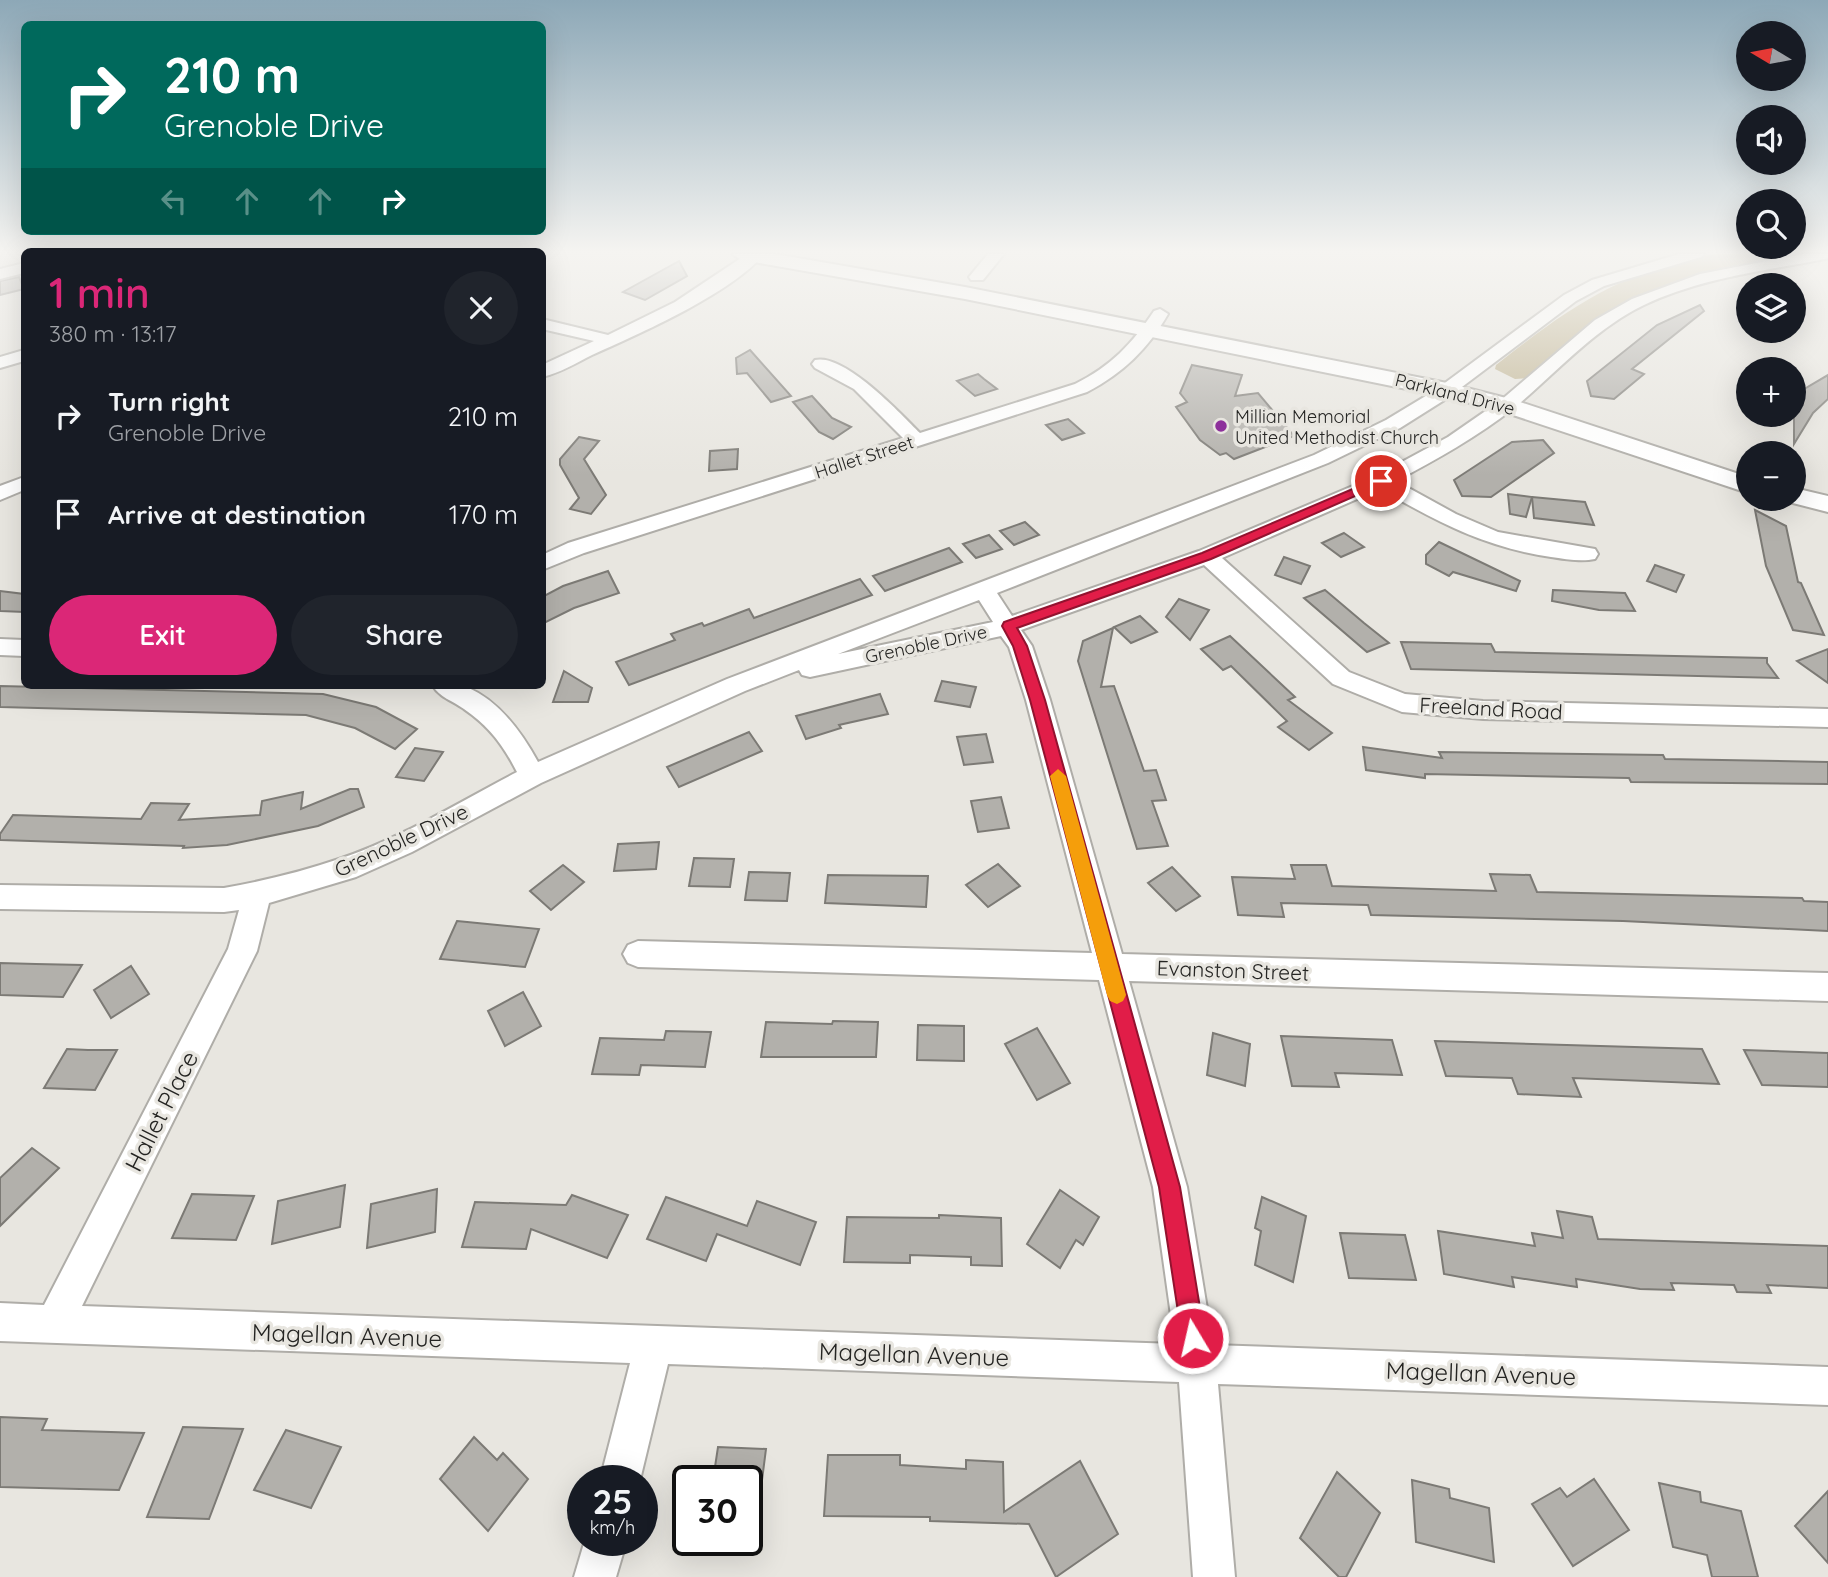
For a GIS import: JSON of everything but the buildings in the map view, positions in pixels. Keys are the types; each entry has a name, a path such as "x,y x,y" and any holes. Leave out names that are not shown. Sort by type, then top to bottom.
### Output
{"street":[{"path":"558,328 597,336 607,342"},
{"path":"546,370 634,328"},
{"name":"Hallet Street","path":"546,561 576,548 1081,388 1108,375 1138,350 1153,328"},
{"name":"Parkland Drive","path":"1176,328 1447,390 1514,398 1736,462"},
{"name":"Parkland Drive","path":"1183,328 1466,376 1514,398 1736,481"},
{"name":"Grenoble Drive","path":"0,897 224,900 257,894 346,869 402,844 532,776 736,685 1321,459 1393,424 1447,390 1531,328"},
{"name":"Grenoble Drive","path":"736,685 1009,626 1207,556 1381,481 1455,440 1514,398 1597,328"},
{"path":"0,363 21,356"},
{"path":"821,363 860,385 917,441"},
{"path":"1806,478 1828,483"},
{"path":"1381,481 1452,520 1490,536 1532,547 1587,554"},
{"path":"0,494 21,484"},
{"path":"1806,499 1828,504"},
{"name":"Freeland Road","path":"1207,556 1341,678 1374,694 1402,703 1483,710 1828,718"},
{"path":"983,589 1020,646 1038,700 1170,1187 1197,1363 1214,1577"},
{"path":"0,647 21,648"},
{"path":"450,689 474,703 511,736 532,776"},
{"name":"Hallet Place","path":"54,1324 242,951 257,894"},
{"name":"Evanston Street","path":"638,954 1828,987"},
{"name":"Magellan Avenue","path":"0,1322 1828,1386"},
{"path":"624,1465 653,1346"},
{"path":"595,1577 601,1556"}],"shaded area":[{"path":"1545,328 1603,328 1529,378 1515,379 1495,369 1496,365"}],"slow traffic":[{"path":"1058,776 1117,995"}],"place":[{"name":"Millian Memorial United Methodist Church","path":"1221,426"}],"route":[{"path":"1193,1338 1170,1187 1038,700 1020,646 1009,626 1207,556 1381,481"}]}
